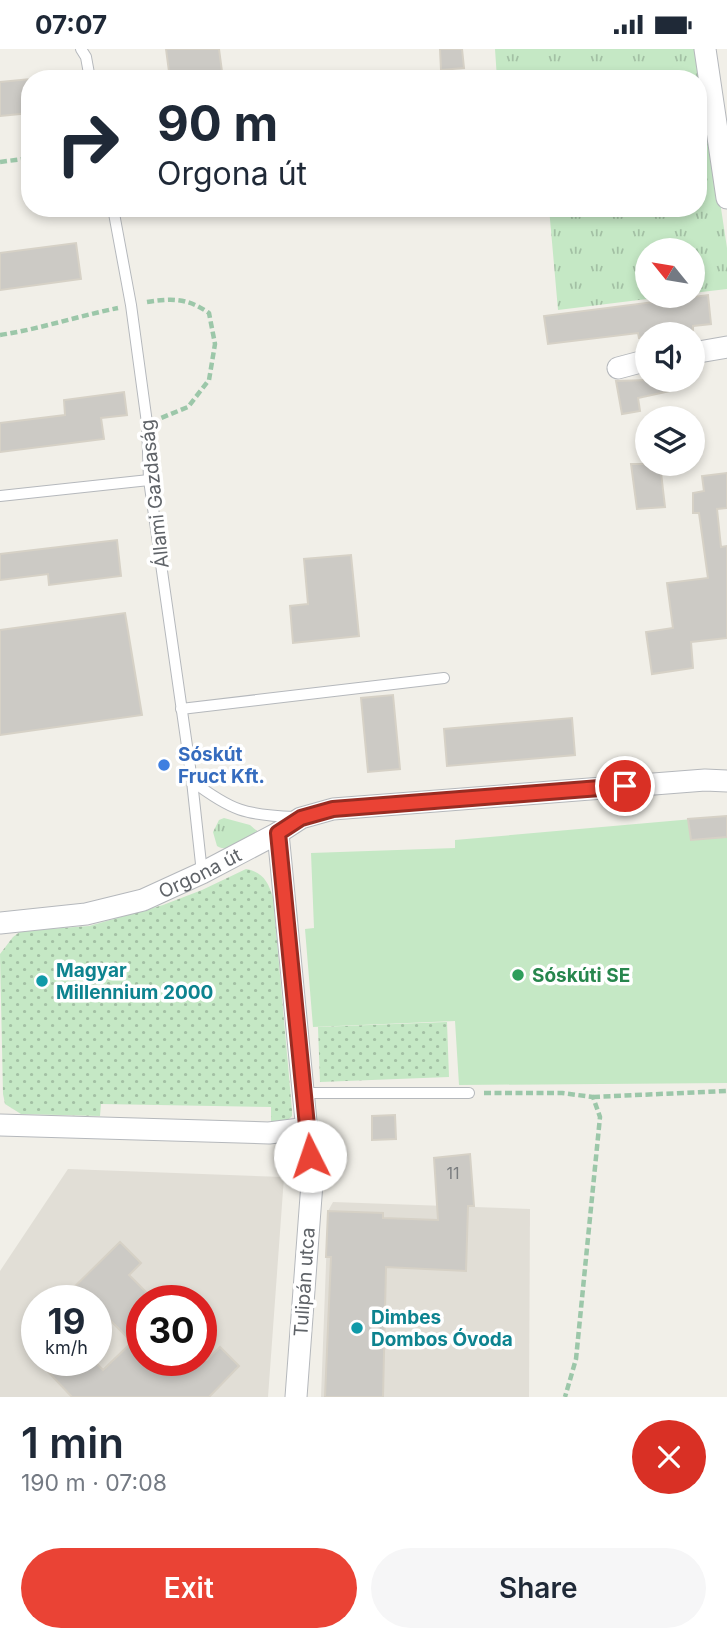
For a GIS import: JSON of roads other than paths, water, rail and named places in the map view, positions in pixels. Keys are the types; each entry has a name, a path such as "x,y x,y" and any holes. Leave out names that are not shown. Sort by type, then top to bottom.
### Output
{"street":[{"path":"705,49 727,198"},
{"path":"705,351 727,347"},
{"path":"618,368 635,363"},
{"name":"Orgona út","path":"0,923 86,914 143,899 202,873 301,818 333,809 705,780 727,781"},
{"name":"Tulipán utca","path":"278,833 312,1183 296,1397"},
{"path":"0,1125 269,1133 308,1128"}],"lane":[{"path":"81,49 88,70"},
{"name":"Állami Gazdaság","path":"115,217 131,305 147,423 149,480 192,781 202,873"},
{"path":"0,496 149,480"},
{"path":"181,709 444,678"},
{"path":"192,781 220,802 241,811 301,818"},
{"path":"304,1093 469,1093"}],"place":[{"name":"Sóskút Fruct Kft.","path":"164,765"},
{"name":"Sóskúti SE","path":"518,975"},
{"name":"Magyar Millennium 2000","path":"42,981"},
{"name":"Dimbes Dombos Óvoda","path":"357,1328"}]}
